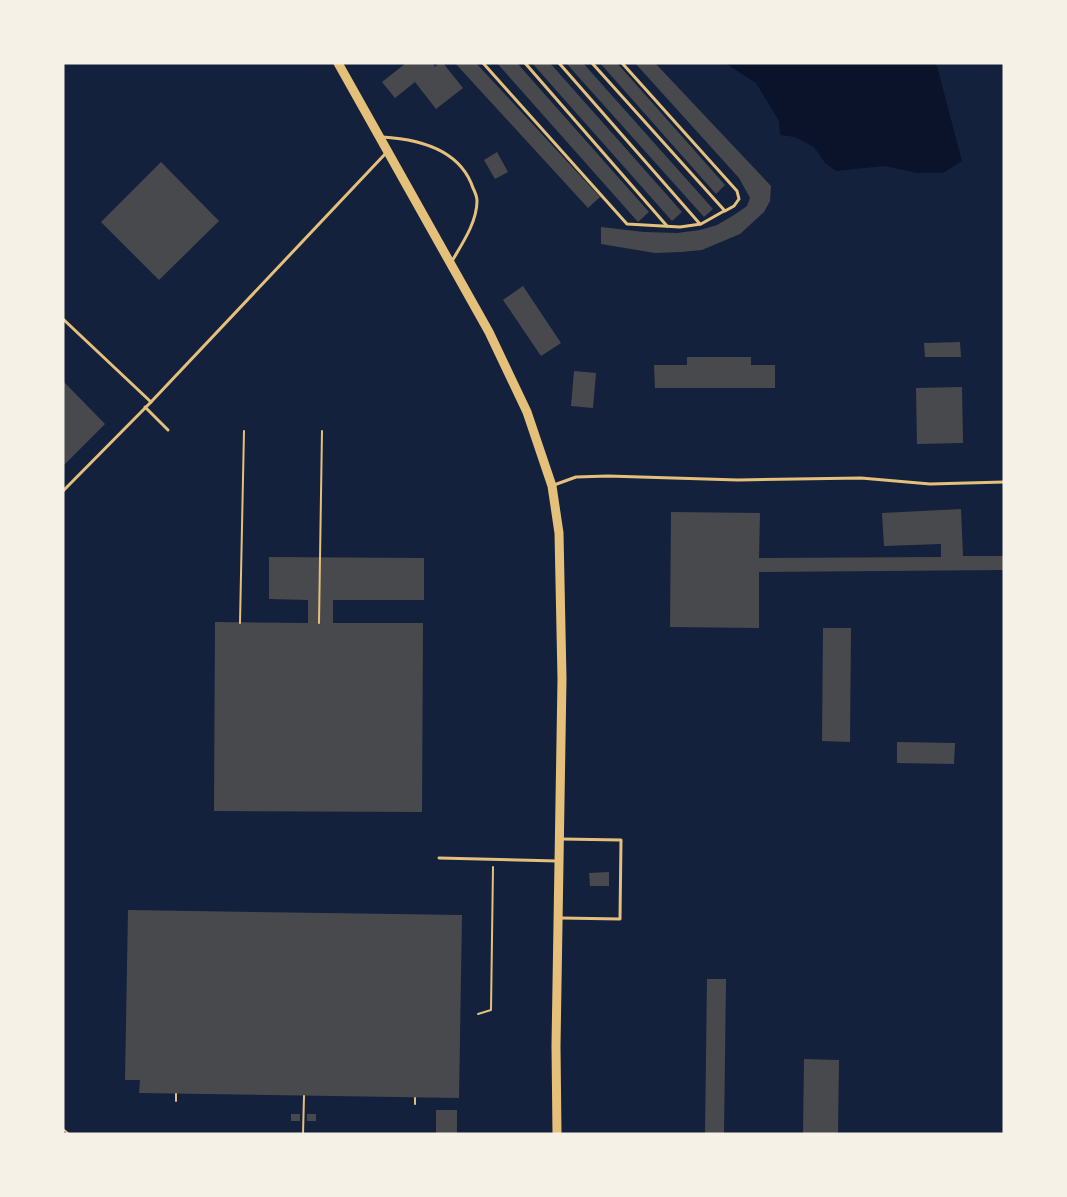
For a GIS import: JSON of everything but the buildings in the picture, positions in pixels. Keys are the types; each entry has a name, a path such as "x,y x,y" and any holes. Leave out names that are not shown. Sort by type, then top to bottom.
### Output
{"main road":[{"path":"338,63 489,332 527,412 552,486 559,533 562,679 556,1046 557,1134"}],"lane":[{"path":"483,63 627,224 680,227 700,224 734,206 739,198 737,191 622,63"},
{"path":"525,63 667,226"},
{"path":"559,63 700,224"},
{"path":"592,63 724,211"},
{"path":"380,137 404,138 441,150 457,162 470,179 477,200 473,219 463,243 450,264"},
{"path":"63,491 151,402 387,152"},
{"path":"63,319 151,402"},
{"path":"145,406 168,430"},
{"path":"552,486 576,477 608,476 738,480 861,478 930,484 1004,482"},
{"path":"559,918 620,919 621,851 621,840 560,839"},
{"path":"439,858 560,861"}],"path":[{"path":"240,622 244,431"},
{"path":"319,623 322,431"},
{"path":"478,1014 491,1010 494,859"},
{"path":"176,1094 176,1101"},
{"path":"303,1134 304,1096"},
{"path":"415,1098 415,1104"},
{"path":"63,1129 69,1134"}],"water":[{"path":"725,63 934,63 937,66 962,161 943,173 917,173 884,166 836,171 825,163 814,147 795,137 780,135 779,121 756,83"}]}
